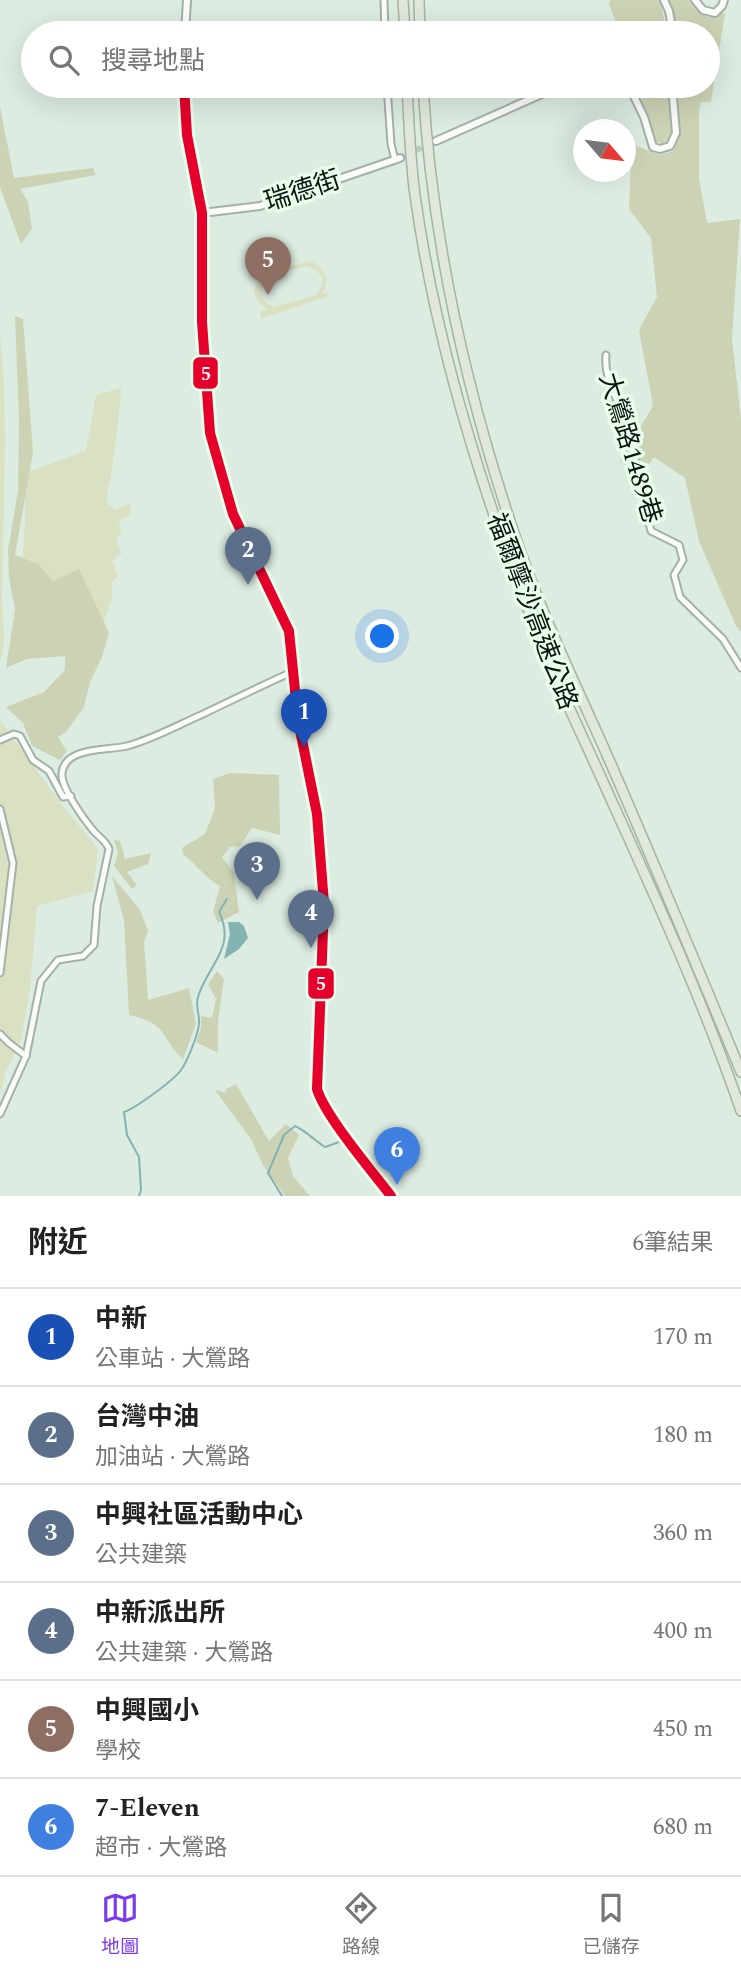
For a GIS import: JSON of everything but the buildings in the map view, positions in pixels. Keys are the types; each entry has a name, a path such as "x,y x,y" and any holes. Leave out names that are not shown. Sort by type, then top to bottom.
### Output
{"highway":[{"path":"403,0 404,21"},
{"path":"419,0 420,21"},
{"name":"福爾摩沙高速公路","path":"408,98 415,193 428,268 442,341 474,453 538,637 716,1039 741,1111"},
{"name":"福爾摩沙高速公路","path":"424,98 432,192 454,324 515,537 552,632 741,1072"}],"street":[{"path":"186,21 187,0"},
{"path":"384,0 385,21"},
{"path":"664,0 671,21"},
{"path":"695,0 703,10 715,13 724,0"},
{"path":"185,98 187,135 202,213 203,338 210,433 233,514 289,631 301,740 317,814 324,904 317,1088 336,1122 391,1196"},
{"path":"388,98 391,144 397,159"},
{"path":"436,141 533,98"},
{"path":"635,98 644,117 648,137 653,147 660,149 670,146 676,133 673,98"},
{"name":"瑞德街","path":"202,213 260,206 397,159"},
{"name":"大鶯路1489巷","path":"606,355 605,368 622,411 652,531 679,545 683,560 674,575 680,597 723,639 741,668"},
{"path":"0,1114 26,1055 41,981 58,960 83,956 94,945 97,906 109,849 93,831 71,796 62,777 64,766 73,756 156,737 294,671"},
{"path":"0,740 13,734 20,736 33,760 49,771 63,797 71,796"},
{"path":"0,809 13,863 0,973"},
{"path":"0,1034 9,1044 26,1055"}],"green space":[{"path":"610,0 660,0 664,21 615,21"},
{"path":"668,0 690,0 699,12 708,17 725,13 720,45 720,21 674,21"},
{"path":"641,98 669,98 673,134 663,144 655,141"},
{"path":"678,98 712,98 711,102 701,102 699,112 699,178 707,223 740,219 732,339 741,419 741,632 699,541 685,478 654,457 639,479 620,461 653,406 639,330 657,297 651,238 629,209 630,182 636,182 636,146 660,155 673,151 680,135"},
{"path":"0,107 14,178 93,168 96,175 20,189 28,202 32,229 21,244 0,187"},
{"path":"309,261 323,270 326,283 322,294 328,292 329,296 261,319 260,312 268,310 257,299 254,290 257,283 275,271","holes":["307,266 323,278 316,295 273,307 262,299 265,284 276,275"]},
{"path":"15,316 23,319 33,452 15,555 38,564 53,581 79,569 109,633 102,657 90,682 84,707 66,732 58,737 67,751 60,760 32,746 23,723 6,707 44,692 65,670 65,656 27,659 6,668 15,610 9,577 8,550 18,491 19,420"},
{"path":"0,333 5,430 2,600 4,636 0,661"},
{"path":"121,388 107,501 108,505 116,510 130,503 131,514 119,521 121,532 116,541 122,553 112,561 118,577 112,582 112,598 101,630 20,598 25,473 86,451 96,395"},
{"path":"0,720 98,849 93,891 37,906 30,989 21,1041 6,1071 0,1094"},
{"path":"230,773 279,775 280,835 252,828 240,846 230,847 222,857 234,873 239,912 218,923 213,912 220,886 183,854 182,848 205,834 215,808 213,779"},
{"path":"114,840 120,841 125,859 151,853 148,864 127,872 137,885 132,889 114,866 118,853"},
{"path":"112,876 140,910 148,931 144,941 148,1000 189,988 196,1024 183,1059 151,1022 129,1015 124,920"},
{"path":"217,971 224,979 218,1020 218,1053 196,1042 201,1029 201,1016 212,1018 216,999 208,984"},
{"path":"236,1084 269,1141 286,1124 299,1135 288,1158 293,1176 310,1196 285,1196 263,1165 251,1139 215,1090 226,1093 226,1089"}],"water":[{"path":"228,922 239,922 244,926 248,938 239,949 224,959 230,934"}],"waterway":[{"path":"139,1196 139,1157 127,1135 124,1112 163,1087 177,1075 186,1061 198,1029 198,997 223,947 224,925 219,912 227,899"},
{"path":"282,1196 268,1173 284,1135 295,1126 325,1147 339,1142"}],"tunnel":[{"path":"400,158 436,141"}],"transit line":[{"name":"5","path":"185,98 187,135 202,213 202,322 210,433 233,514 289,631 298,720 317,814 324,904 317,1089 329,1114 391,1196"}],"place":[{"name":"中興國小","path":"268,295"},
{"name":"台灣中油","path":"248,585"},
{"name":"中新","path":"304,747"},
{"name":"中興社區活動中心","path":"257,900"},
{"name":"中新派出所","path":"311,948"},
{"name":"7-Eleven","path":"397,1185"}]}
